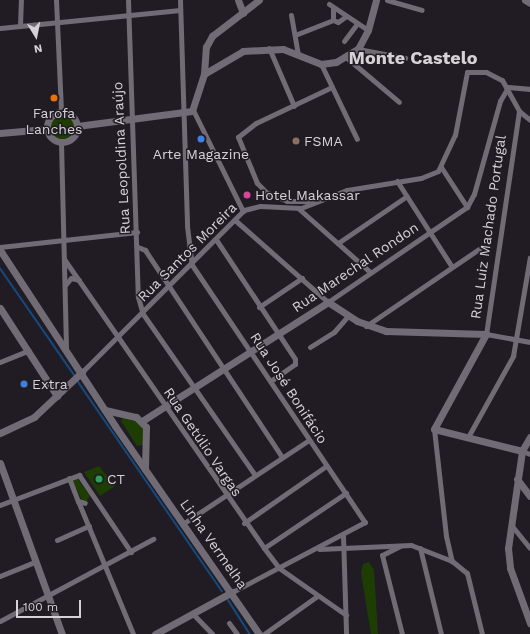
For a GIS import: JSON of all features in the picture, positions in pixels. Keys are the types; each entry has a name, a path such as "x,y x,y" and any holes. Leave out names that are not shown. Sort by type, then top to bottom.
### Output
{"main road":[{"path":"238,0 243,13"},
{"path":"77,126 193,110 204,74 209,40 259,0"},
{"path":"204,74 243,51 269,48 298,54 321,64 347,58 358,49 368,30 376,0"},
{"path":"525,0 530,3"},
{"path":"61,112 71,114 77,126 73,138 61,142 51,138 46,129 51,116 61,112"},
{"path":"0,133 46,129"},
{"name":"Linha Vermelha","path":"0,249 66,348 78,376 105,410 232,592 259,634"},
{"path":"328,302 366,326 398,333 486,334"},
{"name":"Rua Marechal Rondon","path":"144,424 328,302"},
{"path":"0,308 58,396"},
{"name":"Rua Luiz Machado Portugal","path":"434,429 486,334"},
{"path":"0,433 34,417 78,376"},
{"path":"105,410 127,414 144,424 147,448 145,469"},
{"path":"115,426 117,418 127,414"},
{"path":"434,429 522,451"},
{"path":"528,440 522,451 517,479 512,526 510,568 529,622"},
{"path":"132,450 140,452 147,448"},
{"path":"0,462 34,562 62,634"},
{"path":"517,479 530,496"},
{"path":"155,634 232,592"}],"street":[{"path":"20,26 21,0"},
{"path":"56,0 61,112"},
{"name":"Rua Leopoldina Araújo","path":"128,0 131,118 138,247 138,297 143,314"},
{"path":"180,0 192,265"},
{"path":"386,0 422,10"},
{"path":"334,20 331,6 345,17 368,30"},
{"path":"0,28 180,10"},
{"path":"291,15 298,54"},
{"path":"295,35 334,20 338,22 345,17"},
{"path":"344,41 356,24"},
{"path":"269,48 294,106"},
{"path":"358,49 405,58"},
{"path":"347,58 399,102"},
{"path":"321,64 358,139"},
{"path":"508,87 500,102 474,194 467,207 441,167 455,135 467,72 493,74 508,87 519,111 530,120"},
{"path":"321,200 280,200 262,188 238,136 256,123 332,87"},
{"path":"508,87 530,89"},
{"path":"193,110 243,211"},
{"name":"Rua Luiz Machado Portugal","path":"486,334 519,111"},
{"path":"61,142 63,239 68,332 66,348"},
{"name":"Rua Santos Moreira","path":"78,376 217,241 236,221 243,211 254,207 298,208 347,190 427,176 441,167"},
{"path":"397,181 452,267"},
{"path":"338,243 407,196"},
{"name":"Rua Marechal Rondon","path":"328,302 369,271 467,207"},
{"path":"298,208 369,271"},
{"path":"236,221 328,302"},
{"path":"0,249 63,239 137,232"},
{"path":"217,241 296,362 271,381"},
{"path":"138,247 144,250 168,288 226,370 282,457"},
{"path":"366,326 479,249"},
{"path":"468,437 509,368 517,340 530,257"},
{"name":"Rua Getúlio Vargas","path":"64,258 225,496 279,568 346,615"},
{"name":"Rua José Bonifácio","path":"192,265 271,381 326,466 346,493 364,524 343,536"},
{"path":"65,286 71,278 80,281"},
{"path":"259,307 302,278"},
{"path":"143,314 197,389 255,475"},
{"path":"310,347 334,332 348,316"},
{"path":"58,335 68,332"},
{"path":"486,334 530,342"},
{"path":"0,362 28,350"},
{"path":"434,429 446,536 452,561"},
{"path":"184,523 309,440"},
{"path":"522,451 530,454"},
{"path":"244,523 326,466"},
{"path":"0,505 79,475 131,552"},
{"path":"69,478 106,565 133,634"},
{"path":"264,548 346,493"},
{"path":"78,501 85,503 95,499"},
{"path":"85,503 85,515"},
{"path":"57,540 89,526"},
{"path":"512,526 530,548"},
{"path":"232,592 343,536 346,634"},
{"path":"0,621 48,597 153,539"},
{"path":"318,549 405,544 420,548 462,566 482,634"},
{"path":"402,634 382,555 405,544"},
{"path":"420,548 441,634"},
{"path":"0,576 34,562"},
{"path":"264,634 317,596"},
{"path":"192,613 212,634"},
{"path":"529,622 530,630"},
{"path":"229,623 237,634"}],"green space":[{"path":"61,114 70,118 74,127 70,136 61,140 52,136 48,127 52,118"},
{"path":"124,414 142,423 147,444 137,446 121,421"},
{"name":"CT","path":"99,466 115,486 100,496 84,472"},
{"path":"77,478 90,496 87,501 82,500 73,482"},
{"path":"369,562 374,570 378,634 371,634 361,573 363,564"}],"waterway":[{"path":"0,268 75,376"},
{"path":"77,380 222,591"},
{"path":"227,598 250,634"}],"place":[{"name":"Farofa Lanches","path":"54,98"},
{"name":"Arte Magazine","path":"201,139"},
{"name":"FSMA","path":"296,141"},
{"name":"Hotel Makassar","path":"247,195"},
{"name":"Extra","path":"24,384"},
{"name":"CT","path":"99,479"}],"district":[{"name":"Monte Castelo","path":"413,58"}]}
